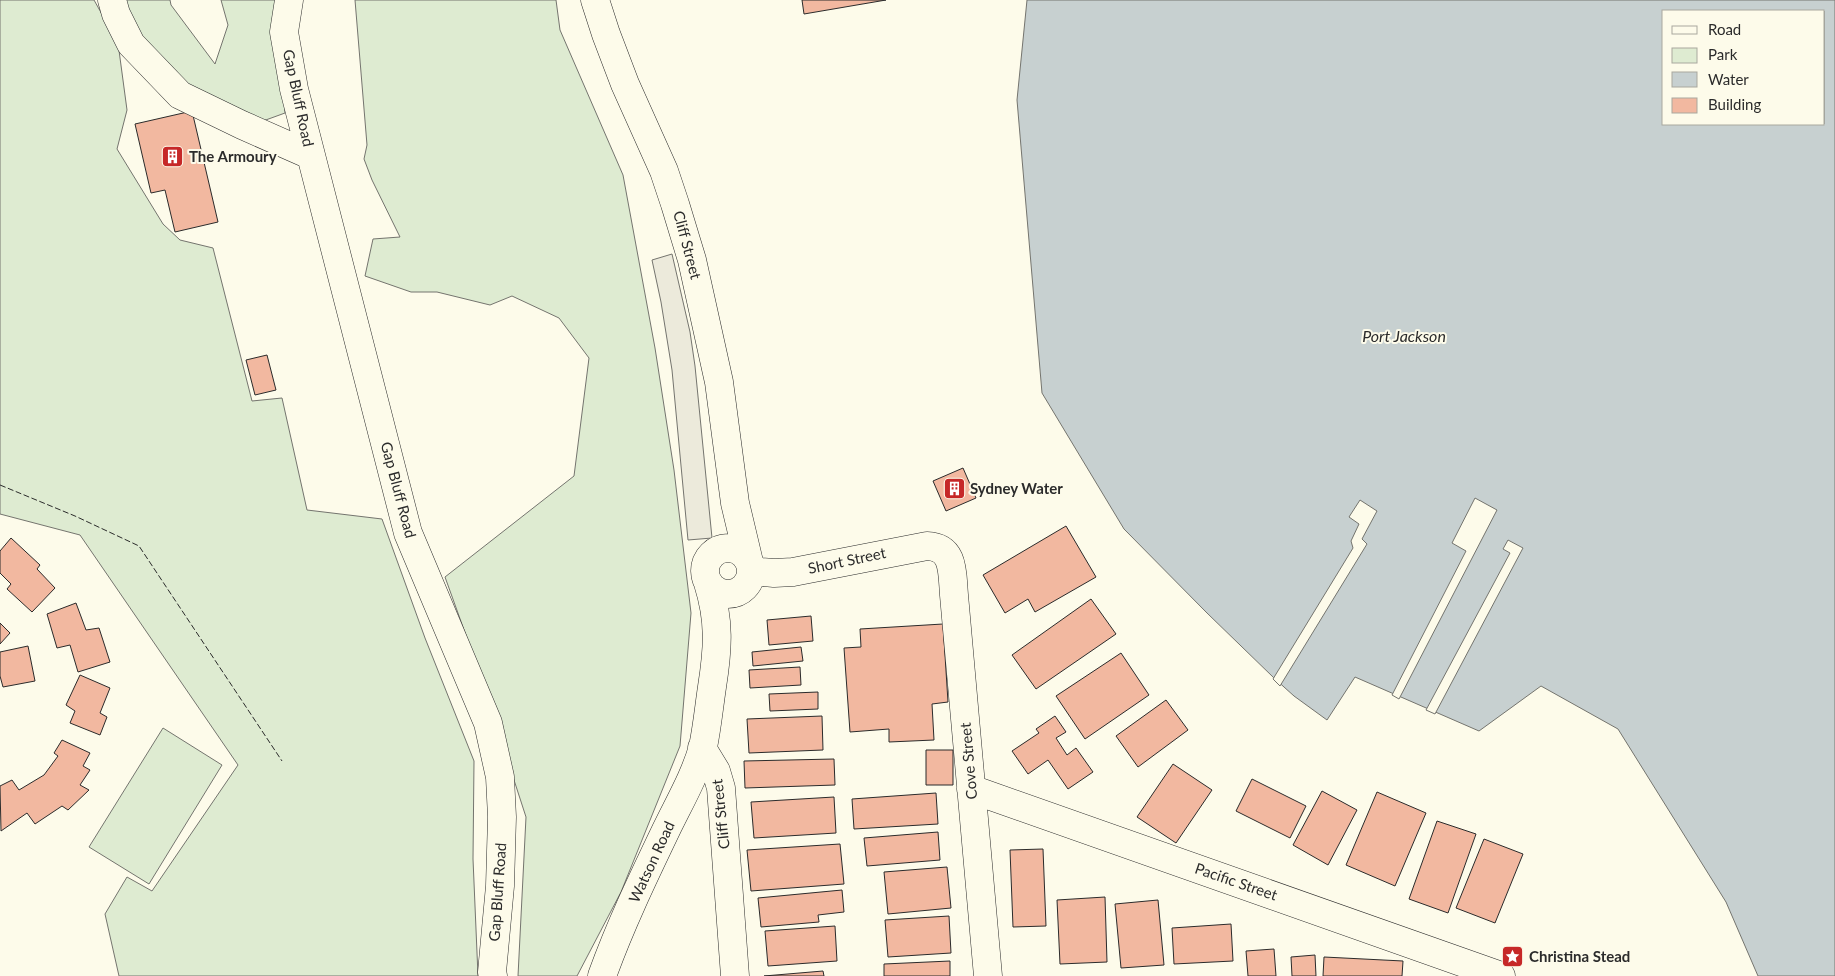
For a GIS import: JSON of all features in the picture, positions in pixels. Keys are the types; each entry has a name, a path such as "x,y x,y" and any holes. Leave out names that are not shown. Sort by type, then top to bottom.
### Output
{"street":[{"path":"112,0 116,14 131,44 180,95 310,155"},
{"name":"Gap Bluff Road","path":"289,0 284,32 294,89 408,533 488,723 500,776 501,856 493,976"},
{"name":"Cliff Street","path":"595,0 625,84 664,171 676,204 692,260 719,382 746,575"},
{"name":"Cliff Street","path":"708,583 705,574 706,564 727,529 732,518 735,503"},
{"name":"Short Street","path":"708,583 724,594 746,575 793,572 927,546 942,549"},
{"path":"714,552 720,548 731,548 743,553 746,575 717,657"},
{"name":"Cove Street","path":"942,549 947,554 951,570 988,976"},
{"path":"702,748 717,657 715,605 708,583"},
{"name":"Cliff Street","path":"702,748 716,771 721,788 735,976"},
{"name":"Watson Road","path":"602,976 642,881 687,789 702,748"},
{"name":"Pacific Street","path":"971,789 1502,976"}],"green space":[{"path":"0,0 94,0 118,43 127,110 117,149 163,224 180,240 213,248 252,401 282,398 307,510 382,519 425,638 474,761 473,859 478,976 119,976 105,914 127,877 152,891 238,765 80,535 0,514"},
{"path":"124,0 170,0 171,5 215,64 228,25 221,0 288,0 283,65 285,113 252,125 203,97 148,48"},
{"path":"355,0 556,0 560,30 623,175 655,348 674,470 691,613 680,746 621,892 577,976 518,976 526,817 477,666 445,577 574,476 589,358 559,318 512,296 490,305 437,292 411,292 365,276 373,239 400,237 372,180 364,159 367,145"},
{"path":"163,728 222,765 149,884 89,847"}],"shaded area":[{"path":"672,254 690,332 695,366 712,538 688,540 672,370 652,260"}],"water":[{"name":"Port Jackson","path":"1027,0 1835,0 1835,976 1758,976 1726,902 1618,729 1541,686 1479,731 1355,677 1327,720 1294,696 1207,613 1124,529 1042,393 1017,100"}],"pier":[{"path":"1475,498 1497,510 1399,699 1392,695 1466,551 1452,543"},
{"path":"1360,500 1377,511 1362,539 1367,544 1280,686 1273,679 1353,548 1351,541 1359,524 1349,517"},
{"path":"1508,540 1523,548 1435,714 1426,710 1510,553 1503,549"}],"building":[{"path":"802,0 886,0 804,14"},
{"name":"The Armoury","path":"192,111 218,222 175,232 165,190 151,193 135,124"},
{"path":"267,355 276,390 255,395 246,360"},
{"name":"Sydney Water","path":"963,468 976,498 946,511 933,481"},
{"path":"1066,526 1096,577 1035,612 1028,599 1005,613 983,575"},
{"path":"11,538 40,565 37,569 55,588 32,612 7,589 11,584 0,573 0,551"},
{"path":"1091,599 1116,634 1036,689 1012,655"},
{"path":"76,603 86,630 99,628 110,662 78,672 70,645 57,648 47,614"},
{"path":"811,616 813,641 769,645 767,620"},
{"path":"0,623 10,633 0,644"},
{"path":"943,624 948,702 932,704 934,740 889,742 889,729 850,732 844,648 861,647 860,629"},
{"path":"28,646 35,681 3,687 0,676 0,652"},
{"path":"801,647 803,661 753,666 752,652"},
{"path":"1121,653 1149,695 1085,739 1056,696"},
{"path":"800,667 801,685 750,688 749,670"},
{"path":"80,675 110,688 100,713 107,717 100,735 70,723 75,711 66,705"},
{"path":"818,692 818,709 770,711 769,694"},
{"path":"1166,700 1188,730 1138,767 1116,736"},
{"path":"822,716 823,750 749,753 747,719"},
{"path":"1055,716 1066,732 1056,738 1067,755 1076,748 1093,772 1068,789 1048,760 1028,774 1012,751 1039,733 1036,729"},
{"path":"62,740 90,753 83,766 90,770 80,785 89,790 68,810 62,806 35,824 27,813 1,831 0,786 12,780 19,790 44,775 58,756 54,753"},
{"path":"926,750 953,750 953,785 926,785"},
{"path":"834,759 835,785 745,788 744,761"},
{"path":"1173,764 1212,790 1176,843 1137,817"},
{"path":"1252,779 1306,806 1290,838 1236,811"},
{"path":"1322,791 1357,810 1328,865 1293,845"},
{"path":"1377,792 1426,813 1395,886 1346,865"},
{"path":"936,793 938,824 854,829 852,799"},
{"path":"834,797 836,833 754,838 751,802"},
{"path":"1437,821 1476,834 1448,913 1409,899"},
{"path":"938,832 940,860 867,866 864,838"},
{"path":"1484,839 1523,854 1495,923 1456,908"},
{"path":"840,844 844,884 751,891 747,850"},
{"path":"1043,849 1046,926 1013,927 1010,850"},
{"path":"947,867 951,908 888,914 884,872"},
{"path":"842,890 844,912 818,915 819,922 761,927 758,898"},
{"path":"1105,897 1107,962 1060,964 1057,900"},
{"path":"1158,900 1164,965 1121,968 1115,904"},
{"path":"949,916 951,953 888,957 885,920"},
{"path":"1231,924 1233,961 1174,964 1172,928"},
{"path":"835,926 837,961 768,966 765,931"},
{"path":"1274,949 1276,976 1248,976 1246,951"},
{"path":"1315,955 1316,976 1292,976 1291,957"},
{"path":"1324,957 1403,961 1402,976 1323,976"},
{"path":"950,961 950,976 884,976 884,964"},
{"path":"823,971 824,976 764,976"}],"fence":[{"path":"0,485 75,516 139,546 282,761"}],"place":[{"name":"The Armoury","path":"173,157"},
{"name":"Sydney Water","path":"954,489"},
{"name":"Christina Stead","path":"1513,957"}]}
